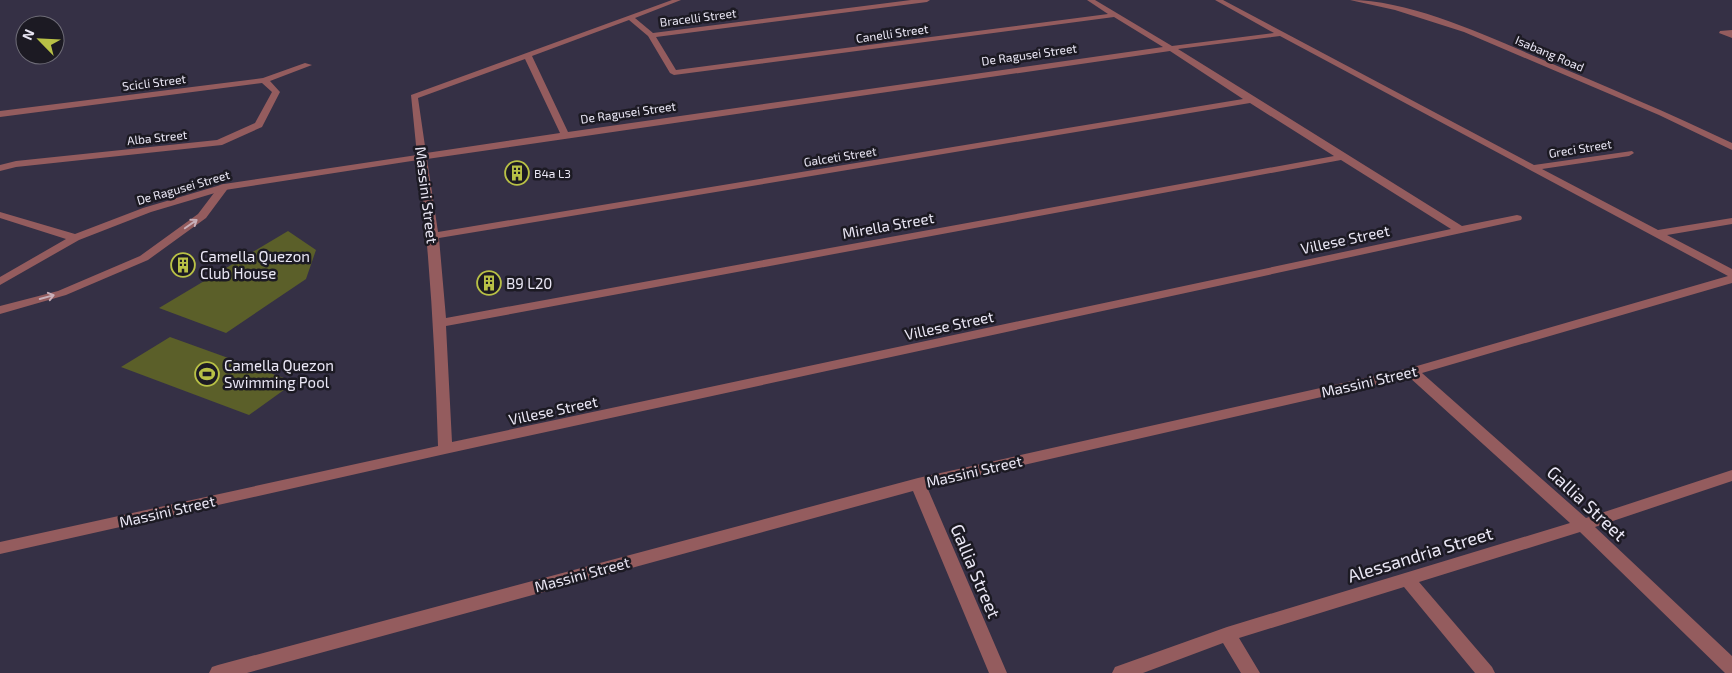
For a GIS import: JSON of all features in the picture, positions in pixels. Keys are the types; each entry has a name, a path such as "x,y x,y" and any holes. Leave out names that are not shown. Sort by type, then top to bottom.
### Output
{"street":[{"name":"Massini Street","path":"0,548 445,449 440,323 433,236 414,97 678,0"},
{"name":"Bracelli Street","path":"651,35 927,0"},
{"path":"1090,0 1172,48 1251,100 1460,230"},
{"path":"1218,0 1536,167 1732,274"},
{"name":"Isabang Road","path":"1353,0 1396,8 1467,30 1662,113 1732,147"},
{"name":"Canelli Street","path":"651,35 674,73 1113,14"},
{"path":"631,18 651,35"},
{"path":"1732,32 1723,33 1732,36"},
{"name":"De Ragusei Street","path":"0,282 75,238 147,210 224,188 565,135 1280,34"},
{"path":"527,54 565,135"},
{"name":"Scicli Street","path":"0,114 264,80 308,65"},
{"name":"Alba Street","path":"0,168 16,164 219,143 259,125 276,92 264,80"},
{"name":"Galceti Street","path":"433,236 1251,100"},
{"name":"Greci Street","path":"1536,167 1629,152"},
{"name":"Mirella Street","path":"440,323 1342,157"},
{"path":"0,310 62,293 144,258 202,216 224,188"},
{"path":"0,215 75,238"},
{"name":"Villese Street","path":"445,449 1517,218"},
{"path":"1659,233 1732,221"},
{"name":"Massini Street","path":"218,673 266,666 918,484 1412,372 1732,279"},
{"name":"Gallia Street","path":"1412,372 1583,525 1732,668"},
{"name":"Alessandria Street","path":"1121,673 1227,634 1583,525 1732,475"},
{"name":"Gallia Street","path":"918,484 998,673"},
{"path":"1407,578 1486,673"},
{"path":"1227,634 1251,673"}],"green space":[{"path":"288,231 316,250 306,279 226,333 159,308"},
{"name":"Camella Quezon Swimming Pool","path":"170,337 295,382 249,415 121,367"}],"place":[{"name":"B4a L3","path":"517,173"},
{"name":"Camella Quezon Club House","path":"183,265"},
{"name":"B9 L20","path":"489,283"},
{"name":"Camella Quezon Swimming Pool","path":"207,374"}]}
